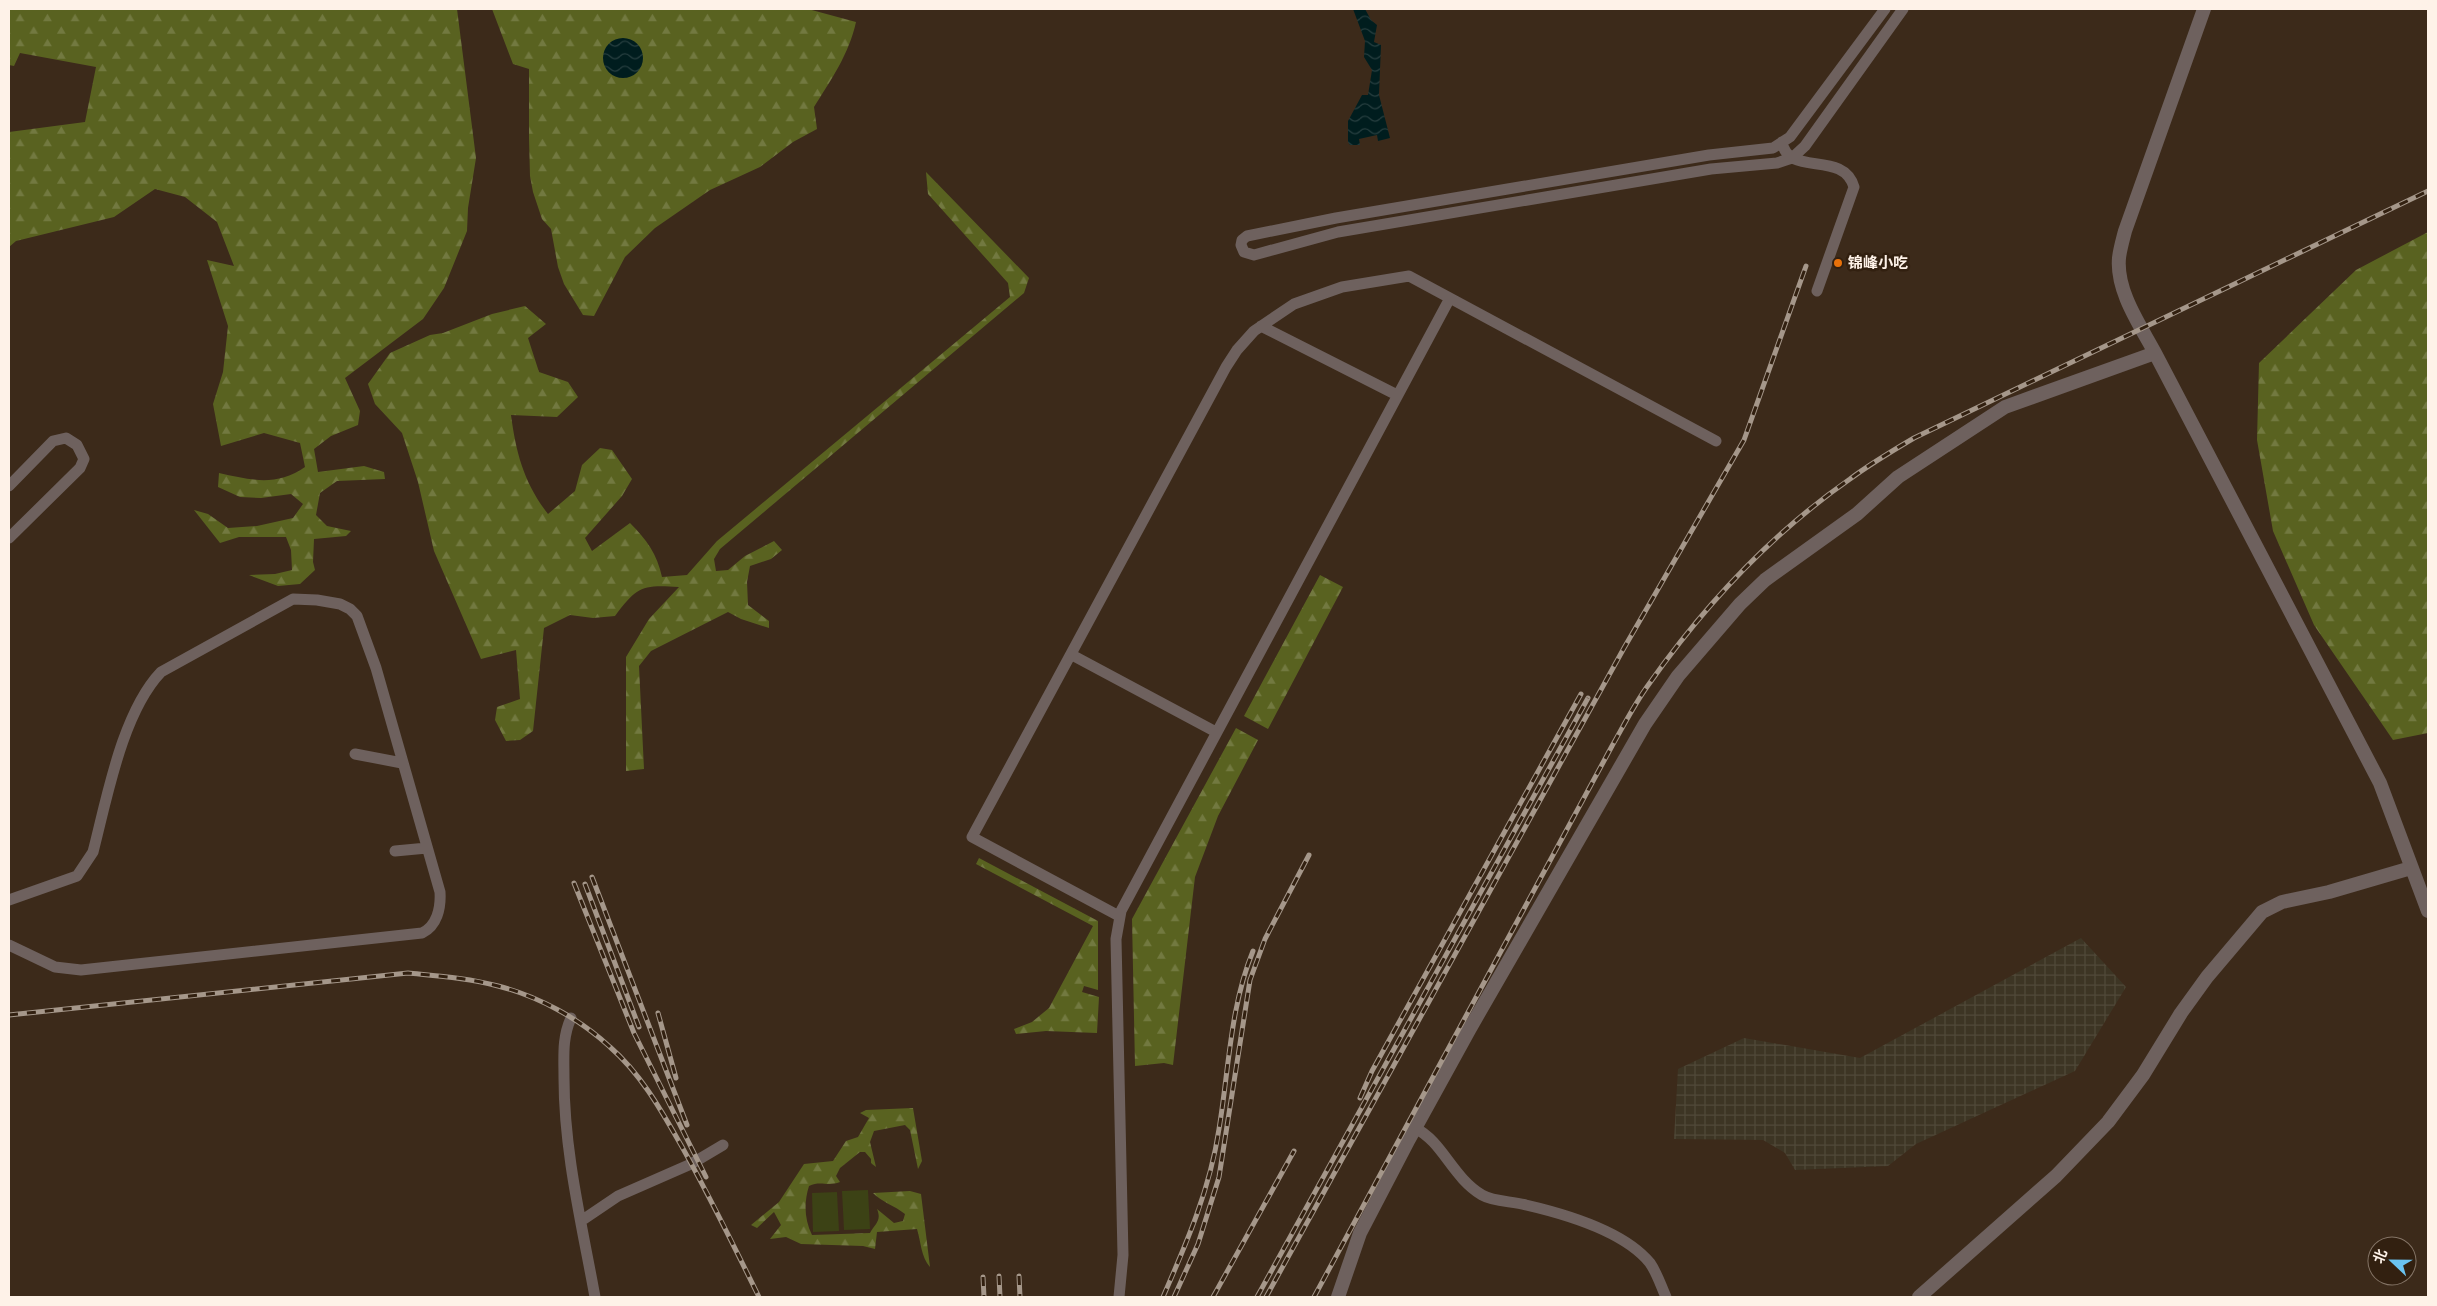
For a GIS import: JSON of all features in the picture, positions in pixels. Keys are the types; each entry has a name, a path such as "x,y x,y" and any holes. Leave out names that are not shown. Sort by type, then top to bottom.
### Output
{"street":[{"path":"1817,291 1854,187 1848,174 1838,168 1796,160 1711,169 1338,232 1254,255 1244,252 1241,245 1242,240 1247,236 1336,218 1709,155 1773,148 1790,137 1885,9"},
{"path":"1796,160 1903,9"},
{"path":"2204,9 2125,231 2119,259 2121,279 2128,300 2155,353 2380,783 2428,911"},
{"path":"1782,142 1783,150 1796,160"},
{"path":"1119,916 972,837 1226,367 1237,350 1262,326 1294,304 1319,294 1342,287 1409,276 1716,441"},
{"path":"1119,1297 1123,1255 1116,939 1119,916 1125,900 1450,298"},
{"path":"1262,326 1397,395"},
{"path":"1338,1297 1360,1233 1415,1128 1469,1030 1645,724 1678,676 1740,604 1765,580 1858,514 1898,477 2006,407 2155,353"},
{"path":"9,486 53,441 66,438 76,445 84,459 80,468 9,538"},
{"path":"9,900 77,876 86,864 93,852 126,732 152,682 161,672 293,599 340,604 350,609 357,616 376,668 440,892 440,906 429,930 422,933 81,970 55,967 9,944"},
{"path":"1072,655 1216,732"},
{"path":"355,754 402,763"},
{"path":"395,851 427,848"},
{"path":"1919,1297 2056,1176 2108,1122 2143,1075 2207,977 2262,912 2282,902 2329,892 2412,868"},
{"path":"571,1018 564,1034 564,1109 567,1138 595,1297"},
{"path":"1415,1128 1433,1140 1460,1178 1484,1196 1531,1206 1593,1225 1627,1245 1649,1262 1666,1297"},
{"path":"581,1221 618,1196 691,1164 723,1145"}],"shaded area":[{"path":"2081,938 2126,987 2075,1071 1916,1144 1888,1166 1795,1170 1785,1153 1763,1140 1674,1139 1678,1069 1744,1038 1860,1058"}],"green space":[{"path":"9,9 457,9 476,158 468,208 467,231 444,288 423,319 345,378 360,411 358,425 331,436 314,449 318,472 364,466 384,472 385,479 337,481 320,493 316,515 327,526 351,531 346,536 314,539 313,562 315,570 300,584 278,586 249,575 275,574 292,570 291,550 286,537 239,537 220,543 194,510 208,514 228,528 257,526 293,518 303,504 291,494 261,498 240,497 218,487 219,473 242,478 273,480 305,467 300,443 264,433 221,446 213,404 223,372 228,326 207,260 234,266 217,222 185,197 155,189 114,217 16,241 9,247 9,132 85,122 96,67 20,53 14,66 9,65"},
{"path":"492,9 808,9 856,22 844,56 814,107 817,129 793,142 760,167 710,190 655,228 625,257 594,316 583,315 564,284 558,267 551,229 542,219 533,192 530,176 529,69 513,64"},
{"path":"926,172 1029,278 1024,293 720,549 714,559 716,571 728,570 745,556 774,541 782,550 771,559 750,566 747,582 748,605 769,621 769,628 741,619 728,612 651,651 639,666 644,769 626,771 626,657 649,619 679,587 656,586 641,590 629,599 615,616 593,618 570,615 544,628 533,731 520,740 506,741 495,720 497,707 520,699 516,650 481,659 434,551 418,482 402,433 375,404 368,384 390,353 430,335 443,333 492,314 525,306 546,324 528,338 539,372 568,382 578,397 557,417 511,415 522,467 533,491 548,514 575,491 582,465 600,448 612,450 632,479 622,496 585,538 592,551 630,523 651,548 662,577 687,575 717,541 1010,297 1008,283 928,194"},
{"path":"2428,232 2428,733 2393,740 2314,625 2273,531 2257,440 2259,363 2356,270"},
{"path":"1320,575 1343,587 1268,729 1244,716"},
{"path":"1236,728 1258,740 1218,816 1195,877 1173,1065 1164,1063 1135,1066 1132,919"},
{"path":"979,858 1098,921 1098,990 1084,986 1082,992 1099,997 1097,1033 1046,1031 1016,1034 1014,1029 1032,1022 1049,1008 1093,926 976,864"},
{"path":"913,1108 922,1161 918,1169 910,1130 905,1125 874,1131 870,1142 876,1167 871,1163 871,1159 865,1152 860,1152 840,1168 836,1176 840,1182 809,1186 806,1198 806,1217 812,1235 870,1233 879,1217 877,1209 894,1223 903,1221 905,1214 873,1193 910,1191 921,1194 930,1267 923,1254 917,1229 877,1232 875,1249 863,1246 801,1244 786,1237 770,1239 781,1225 774,1212 757,1228 751,1225 779,1202 804,1164 833,1161 846,1141 858,1137 869,1118 860,1113 866,1110"},
{"path":"868,1190 870,1229 844,1230 842,1191"},
{"path":"837,1192 839,1231 813,1232 812,1193"}],"water":[{"path":"1353,9 1365,9 1371,20 1377,25 1374,42 1381,45 1379,95 1390,138 1378,141 1377,135 1359,139 1360,145 1350,145 1348,142 1348,121 1362,95 1368,95 1372,70 1364,57 1365,41"},
{"path":"627,38 634,41 640,47 643,58 642,66 634,75 627,78 619,78 612,75 604,66 603,54 606,47 615,39"}],"railway":[{"path":"1314,1297 1634,706 1692,627 1766,547 1821,500 1865,468 1914,438 2428,191"},
{"path":"1266,1297 1624,648 1744,440 1806,266"},
{"path":"1360,1098 1372,1071 1581,694"},
{"path":"1257,1297 1588,698"},
{"path":"1174,1297 1198,1244 1219,1177 1250,980 1265,939 1309,855"},
{"path":"592,877 687,1125"},
{"path":"574,883 634,1033 706,1177"},
{"path":"585,884 639,1027"},
{"path":"1163,1297 1189,1235 1210,1173 1219,1129 1239,994 1253,951"},
{"path":"9,1015 408,973 476,981 513,990 543,1002 585,1027 621,1058 641,1081 666,1119 691,1164 759,1297"},
{"path":"658,1013 676,1078"},
{"path":"1213,1297 1294,1151"},
{"path":"999,1276 1000,1297"},
{"path":"1019,1276 1020,1297"},
{"path":"983,1277 984,1297"}],"place":[{"name":"锦峰小吃","path":"1838,263"}]}
